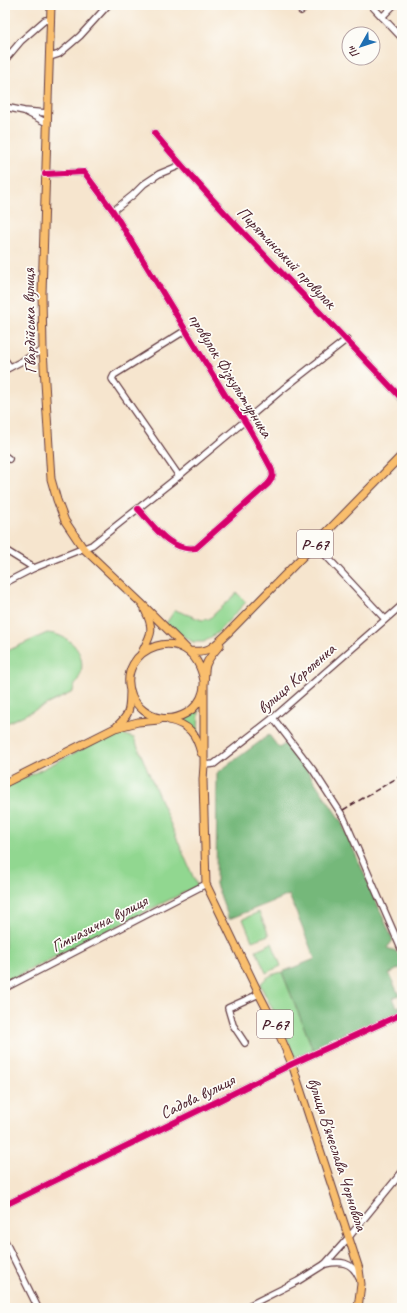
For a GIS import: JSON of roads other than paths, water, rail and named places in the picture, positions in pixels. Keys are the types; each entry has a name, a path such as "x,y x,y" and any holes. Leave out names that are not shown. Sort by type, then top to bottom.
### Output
{"main road":[{"name":"Гвардійська вулиця","path":"51,5 42,294 43,350 51,479 65,521 83,548 189,651"},
{"name":"Р-67","path":"204,765 199,744 194,734 181,723 156,717 146,713 138,706 132,696 130,686 130,675 134,664 148,649 164,645 179,646 189,651 200,652 212,648 402,455"},
{"path":"140,656 152,629 150,620 141,603"},
{"name":"Р-67","path":"167,719 179,717 189,712 197,703 202,692 208,660 228,633"},
{"name":"Р-67","path":"189,651 197,660 202,670 204,681 204,765"},
{"path":"115,728 125,718 129,711 130,686"},
{"path":"5,783 115,728 138,722 167,719"},
{"name":"вулиця В'ячеслава Чорновола","path":"204,765 203,780 206,884 277,1029 292,1064 360,1269 361,1284 358,1308"}],"street":[{"path":"50,57 59,54 80,36 108,5"},
{"path":"301,11 307,5"},
{"path":"371,5 402,38"},
{"path":"382,17 394,5"},
{"path":"5,60 21,41 45,20 50,20"},
{"path":"5,107 24,111 47,112"},
{"path":"24,111 47,124"},
{"name":"Пирятинський провулок","path":"154,133 180,165 347,339 402,399"},
{"path":"113,212 144,184 159,174 180,165"},
{"name":"провулок Фізкультурника","path":"45,174 84,172 113,212 227,398 244,421 273,473 273,478 268,484 196,548 190,549 178,546 168,541 138,509"},
{"path":"179,476 112,379 114,375 186,330"},
{"path":"5,583 34,568 92,545 179,476 283,389 347,339"},
{"path":"5,360 7,368 43,350"},
{"path":"315,544 385,619"},
{"path":"5,550 34,568"},
{"name":"вулиця Короленка","path":"204,765 214,764 274,718 402,605"},
{"path":"274,718 313,770 344,818 402,951"},
{"name":"Гімназична вулиця","path":"5,988 206,884"},
{"path":"245,1043 233,1025 228,1008 259,994"},
{"name":"Садова вулиця","path":"5,1205 292,1064 402,1014"},
{"path":"244,1308 298,1281 325,1264 402,1172"},
{"path":"5,1241 38,1308"},
{"path":"325,1264 338,1262 346,1263 357,1273 361,1284"}],"railway":[{"path":"343,810 402,775"}]}
